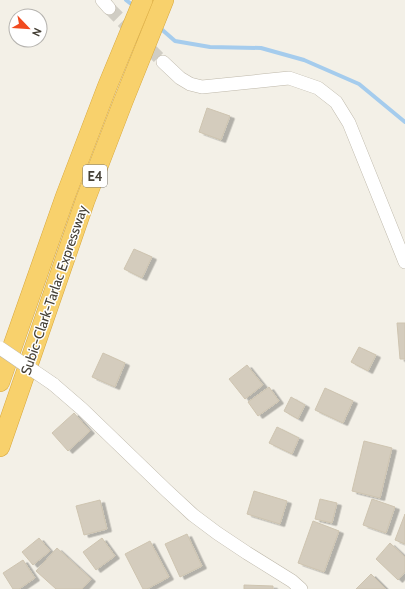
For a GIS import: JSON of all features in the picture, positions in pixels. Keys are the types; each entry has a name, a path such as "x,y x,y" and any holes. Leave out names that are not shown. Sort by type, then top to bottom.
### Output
{"highway":[{"name":"Subic-Clark-Tarlac Expressway","path":"0,382 65,197 107,87 143,0"},
{"name":"Subic-Clark-Tarlac Expressway","path":"0,448 86,201 123,102 164,0"}],"street":[{"path":"163,62 180,78 190,84 202,87 290,78 318,88 336,102 349,123 405,262"},
{"path":"0,348 53,384 82,409 193,515 235,545 292,581 301,589"}],"building":[{"path":"207,108 230,116 221,140 199,132"},
{"path":"134,249 152,257 142,278 124,269"},
{"path":"397,323 405,323 405,359 400,359"},
{"path":"359,347 376,355 368,371 351,362"},
{"path":"103,353 125,363 115,387 92,377"},
{"path":"247,365 263,385 245,399 229,379"},
{"path":"269,387 279,401 258,416 248,402"},
{"path":"325,388 353,401 343,423 315,410"},
{"path":"291,397 305,405 298,419 284,411"},
{"path":"74,413 90,431 68,451 52,433"},
{"path":"277,427 299,438 292,454 269,443"},
{"path":"364,441 392,448 380,498 352,491"},
{"path":"254,491 287,501 280,524 247,514"},
{"path":"320,499 337,503 332,523 315,519"},
{"path":"372,499 395,507 386,533 363,525"},
{"path":"100,500 107,529 84,535 76,506"},
{"path":"405,514 405,544 395,540"},
{"path":"313,521 339,531 324,572 298,563"},
{"path":"187,534 202,566 180,577 165,544"},
{"path":"39,538 50,551 33,565 22,552"},
{"path":"102,538 115,556 96,570 83,552"},
{"path":"150,541 169,577 147,589 143,589 125,554"},
{"path":"390,543 405,557 405,572 398,580 376,559"},
{"path":"57,548 91,579 82,589 56,589 36,571"},
{"path":"23,560 35,578 19,589 13,589 3,573"},
{"path":"371,574 385,589 356,589"},
{"path":"244,585 273,586 273,589 244,589"}],"waterway":[{"path":"126,0 135,7"},
{"path":"159,27 175,41 210,47 261,48 304,60 359,84 405,122"}],"tunnel":[{"path":"109,8 163,62"}]}
